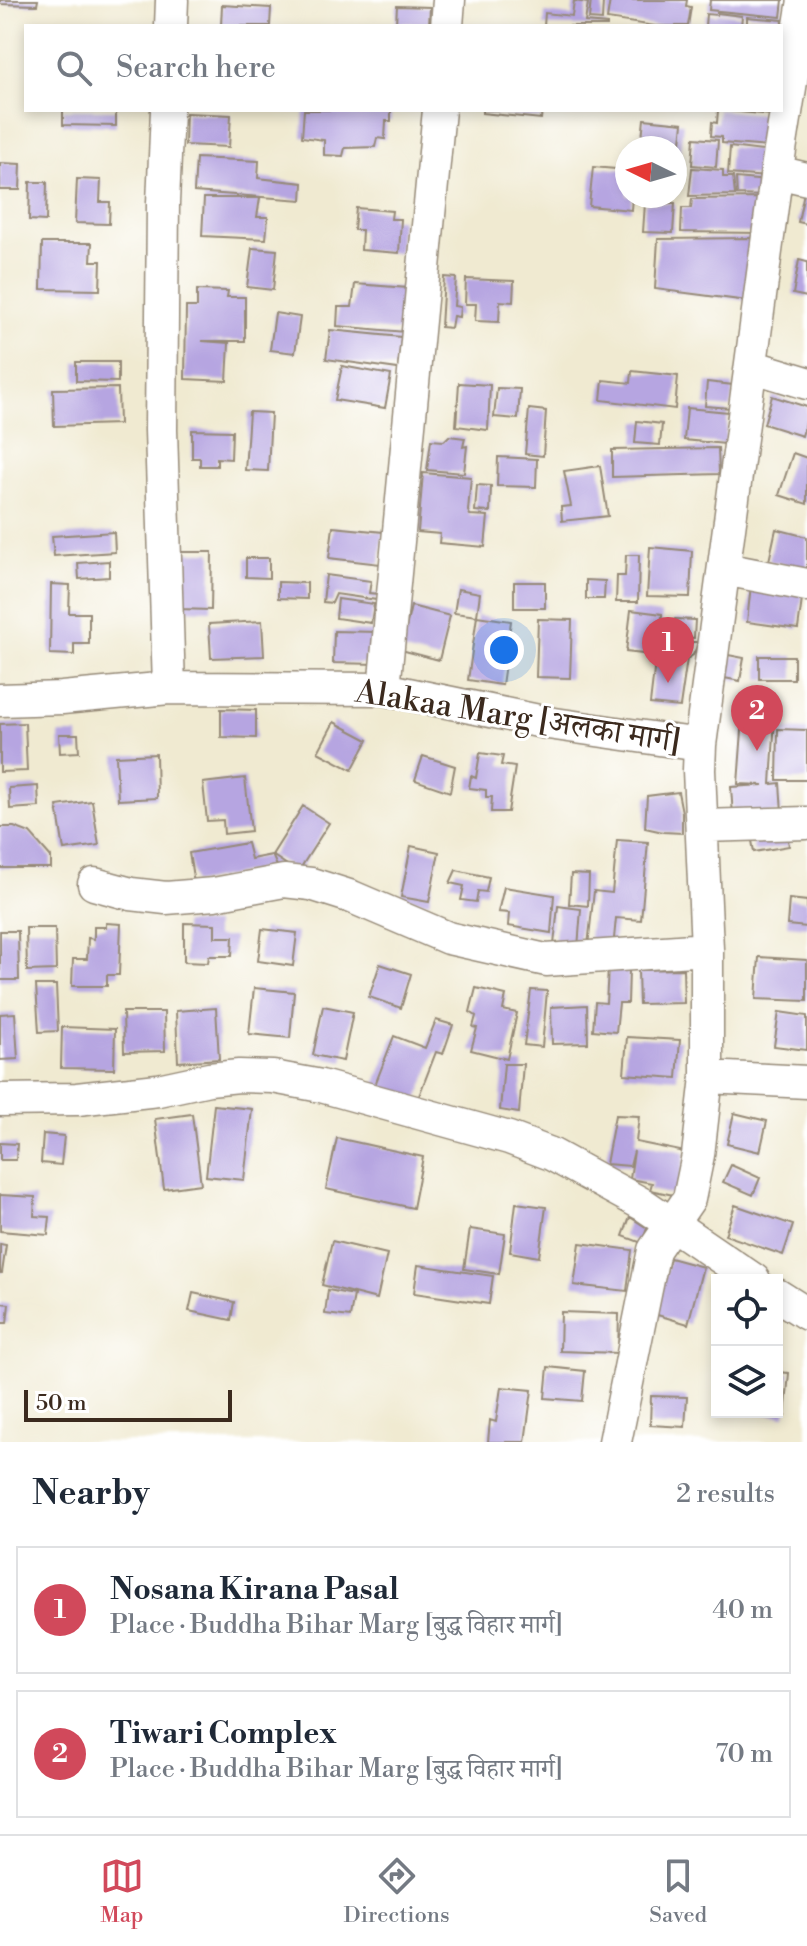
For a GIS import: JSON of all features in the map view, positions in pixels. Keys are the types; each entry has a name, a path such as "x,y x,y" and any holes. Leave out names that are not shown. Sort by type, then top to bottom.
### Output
{"street":[{"path":"171,24 172,0"},
{"path":"447,24 449,0"},
{"path":"615,1442 654,1250 689,1199 698,1155 707,1077 707,949 700,745 751,366 792,175 804,0"},
{"path":"167,112 161,430 169,688"},
{"path":"384,689 439,112"},
{"path":"751,366 807,383"},
{"path":"724,569 807,585"},
{"name":"Alakaa Marg [अलका मार्ग]","path":"0,700 169,688 384,689 548,723 700,745"},
{"path":"702,826 807,823"},
{"path":"94,884 131,894 166,898 214,894 284,881 311,884 352,897 448,938 546,960 707,949"},
{"path":"0,1100 77,1099 158,1090 239,1076 273,1077 321,1086 509,1138 551,1154 644,1205 745,1274"},
{"path":"707,1077 807,1082"},
{"path":"783,1299 807,1314"}],"building":[{"path":"0,0 38,0 37,5 0,4"},
{"path":"591,0 603,1 602,20 589,19"},
{"path":"610,0 687,0 686,6 691,7 688,24 641,24 607,19"},
{"path":"710,0 783,0 781,17 709,10"},
{"path":"574,1 588,3 585,22 607,24 544,24 545,13 572,16"},
{"path":"222,5 271,8 270,24 221,24"},
{"path":"397,6 430,7 429,24 396,23"},
{"path":"706,14 742,16 741,24 705,24"},
{"path":"747,17 783,20 782,24 747,24"},
{"path":"63,112 116,112 116,126 63,125"},
{"path":"304,112 391,112 391,121 386,121 385,139 377,138 375,147 345,148 343,156 324,155 324,140 302,137"},
{"path":"482,112 542,112 541,119"},
{"path":"718,112 773,115 769,147 722,143 722,137 711,136 712,122 717,123"},
{"path":"186,113 231,115 229,147 185,145"},
{"path":"644,119 683,123 682,136 642,136"},
{"path":"694,138 718,140 716,167 692,165"},
{"path":"730,147 771,152 768,177 728,174"},
{"path":"196,158 259,161 258,178 303,183 302,200 194,192"},
{"path":"0,163 21,164 20,190 0,190"},
{"path":"593,167 615,169 615,208 631,210 589,206"},
{"path":"692,168 723,170 723,177 733,177 735,195 689,196"},
{"path":"736,178 767,181 766,196 737,195"},
{"path":"77,179 101,180 100,202 110,202 109,224 75,223"},
{"path":"30,182 47,182 46,221 29,220"},
{"path":"804,192 807,193 807,224 798,222"},
{"path":"204,198 260,198 257,217 268,217 266,239 202,236"},
{"path":"762,198 761,233 681,232 682,208 691,208 692,199"},
{"path":"356,208 392,211 391,219 401,219 399,253 361,250 362,230 354,230"},
{"path":"645,208 675,208 673,233 643,232"},
{"path":"753,238 748,301 655,289 658,239"},
{"path":"42,243 92,243 91,261 101,261 100,290 41,289"},
{"path":"252,248 277,250 273,290 247,287"},
{"path":"799,260 807,262 807,297 793,294"},
{"path":"444,277 456,278 454,306 460,307 459,317 453,316 451,328 441,327"},
{"path":"466,279 514,281 513,302 500,301 499,322 475,321 476,304 465,304"},
{"path":"355,284 408,288 405,332 337,326 338,307 352,307"},
{"path":"197,290 228,291 227,297 245,297 245,341 202,341 229,343 227,381 185,379 186,307 197,307"},
{"path":"275,313 300,317 295,353 270,350"},
{"path":"330,330 401,337 398,369 326,359"},
{"path":"76,362 118,362 118,382 76,381"},
{"path":"342,366 391,375 385,408 335,400"},
{"path":"632,371 678,376 675,409 601,400 603,380 631,383"},
{"path":"707,382 733,385 731,408 705,406"},
{"path":"459,383 490,385 488,430 456,426"},
{"path":"118,388 119,424 54,426 53,389"},
{"path":"497,388 520,389 518,419 494,417"},
{"path":"772,396 807,407 802,436 764,424"},
{"path":"687,408 728,412 725,444 684,440"},
{"path":"529,409 546,411 543,456 525,454"},
{"path":"249,412 271,413 268,471 245,470"},
{"path":"637,421 662,424 660,445 635,443"},
{"path":"192,430 232,431 231,459 217,458 217,466 200,466 200,458 192,458"},
{"path":"449,436 465,438 464,473 427,470 431,440 444,441"},
{"path":"718,448 719,474 612,477 612,450"},
{"path":"793,453 807,458 807,504 779,495"},
{"path":"498,457 537,459 536,487 497,486"},
{"path":"600,466 608,516 562,521 561,507 571,506 564,471"},
{"path":"423,473 471,477 468,511 470,515 488,516 485,547 439,543 440,534 418,532"},
{"path":"477,485 491,486 490,512 475,511"},
{"path":"333,527 383,532 380,564 329,558"},
{"path":"776,529 807,537 807,570 769,561"},
{"path":"114,532 115,552 54,556 52,536"},
{"path":"650,547 692,551 690,597 647,596"},
{"path":"180,552 212,552 211,610 179,609"},
{"path":"626,555 639,555 638,602 616,602 617,576 625,576"},
{"path":"246,558 269,558 269,578 246,577"},
{"path":"109,561 109,577 79,579 78,563"},
{"path":"326,575 371,581 369,593 378,594 377,600 336,594 332,603 323,602"},
{"path":"586,580 605,581 604,599 586,599"},
{"path":"278,582 307,583 307,599 278,598"},
{"path":"514,582 545,582 545,608 514,608"},
{"path":"51,584 70,585 69,613 89,613 89,644 74,644 74,655 50,654"},
{"path":"751,585 803,592 798,629 747,622"},
{"path":"458,589 480,593 477,616 454,613"},
{"path":"338,599 374,604 371,623 336,618"},
{"path":"411,606 450,616 439,660 401,650"},
{"path":"631,610 662,614 661,642 699,642 693,655 687,659 626,652"},
{"path":"477,616 511,621 502,685 468,680"},
{"path":"538,619 572,620 570,678 536,677"},
{"path":"675,619 695,620 694,638 673,637"},
{"path":"262,621 264,656 211,658 209,624"},
{"path":"334,631 377,632 377,664 333,663"},
{"path":"723,654 744,658 740,681 719,677"},
{"path":"759,656 794,656 794,679 759,679"},
{"path":"687,659 680,707 650,704 655,662"},
{"path":"221,709 256,710 256,738 221,737"},
{"path":"743,717 775,718 771,784 780,783 782,812 733,816 731,787 763,785 738,784"},
{"path":"334,722 368,740 352,770 318,752"},
{"path":"25,723 27,771 0,772 0,724"},
{"path":"778,729 807,730 807,780 777,780"},
{"path":"59,734 78,734 79,752 60,753"},
{"path":"480,753 503,756 501,765 515,767 508,812 491,812 492,797 486,797 486,790 469,788 471,776 476,778"},
{"path":"156,754 157,798 118,800 116,756"},
{"path":"423,756 455,766 450,792 415,780"},
{"path":"245,778 251,831 224,834 223,820 207,821 203,783"},
{"path":"38,786 39,807 10,809 9,788"},
{"path":"678,792 682,833 645,828 647,796"},
{"path":"92,801 99,845 64,850 57,806"},
{"path":"303,806 329,823 298,872 272,855"},
{"path":"0,827 14,827 30,833 51,857 51,868 0,868"},
{"path":"786,828 789,846 754,852 751,835"},
{"path":"617,840 648,842 641,920 616,918 613,949 588,946 594,891 612,893"},
{"path":"247,843 251,859 272,855 277,866 194,883 189,853"},
{"path":"411,846 439,852 429,902 401,897"},
{"path":"456,870 489,877 486,892 478,891 476,902 461,900 464,886 450,883"},
{"path":"571,874 589,875 588,906 569,904"},
{"path":"504,887 554,895 551,933 508,926 509,913 498,912"},
{"path":"789,899 807,901 807,927 787,925"},
{"path":"558,906 581,909 578,948 554,945"},
{"path":"106,923 121,924 119,975 107,975 107,986 72,986 73,959 87,959 88,938 94,939 94,927 106,927"},
{"path":"184,923 215,924 215,937 233,937 232,956 209,956 208,963 184,962"},
{"path":"26,928 55,928 56,970 27,971"},
{"path":"262,929 297,933 293,966 258,961"},
{"path":"0,931 18,931 19,980 0,980"},
{"path":"759,957 807,960 807,1001 756,999"},
{"path":"380,964 411,974 401,1008 369,997"},
{"path":"608,969 629,970 628,1003 619,1003 616,1032 593,1030 595,1002 606,1003"},
{"path":"683,969 684,1003 639,1004 638,970"},
{"path":"36,985 56,985 58,1031 39,1032"},
{"path":"254,988 294,992 290,1038 249,1034"},
{"path":"476,988 506,995 503,1010 517,1013 507,1059 471,1050 477,1028 473,1027 476,1016 470,1012"},
{"path":"531,990 547,991 542,1047 524,1045"},
{"path":"587,1005 588,1043 552,1044 551,1007"},
{"path":"323,1006 353,1012 343,1061 313,1055"},
{"path":"216,1008 219,1059 178,1062 176,1011"},
{"path":"123,1012 164,1012 165,1051 124,1052"},
{"path":"779,1012 807,1016 807,1050 774,1046"},
{"path":"15,1013 18,1059 0,1060 0,1014"},
{"path":"436,1020 453,1025 443,1054 436,1052 417,1101 375,1085 394,1036 425,1048"},
{"path":"62,1027 115,1029 114,1069 61,1068"},
{"path":"627,1037 680,1040 677,1078 624,1074"},
{"path":"504,1064 523,1064 519,1113 500,1110"},
{"path":"214,1105 252,1109 244,1180 206,1176"},
{"path":"734,1113 767,1121 760,1152 727,1144"},
{"path":"192,1114 201,1184 164,1189 155,1119"},
{"path":"615,1115 639,1116 636,1142 685,1152 678,1196 650,1190 652,1183 630,1179 634,1151 630,1166 606,1164"},
{"path":"43,1134 64,1136 61,1165 41,1163"},
{"path":"337,1138 423,1157 413,1208 326,1189"},
{"path":"0,1143 17,1144 16,1160 0,1160"},
{"path":"731,1165 760,1178 753,1195 723,1182"},
{"path":"0,1195 35,1197 34,1216 50,1217 48,1235 0,1231"},
{"path":"516,1203 546,1207 539,1257 510,1252"},
{"path":"735,1205 793,1225 783,1255 725,1235"},
{"path":"630,1217 647,1228 642,1243 623,1236"},
{"path":"470,1229 505,1234 499,1274 464,1269"},
{"path":"332,1241 387,1254 377,1299 322,1285"},
{"path":"580,1243 632,1250 627,1291 574,1285"},
{"path":"0,1244 6,1245 2,1273 0,1273"},
{"path":"670,1258 703,1267 688,1324 654,1314"},
{"path":"418,1265 493,1276 489,1304 414,1293"},
{"path":"328,1290 354,1295 350,1317 325,1314"},
{"path":"193,1293 234,1302 231,1320 189,1311"},
{"path":"0,1303 9,1304 7,1323 0,1323"},
{"path":"561,1312 619,1314 618,1353 560,1351"},
{"path":"548,1367 585,1371 582,1401 545,1398"},
{"path":"783,1372 789,1373 783,1416"},
{"path":"501,1387 532,1390 525,1442 488,1442 490,1420 496,1422"},
{"path":"651,1396 687,1397 685,1427 650,1425"}],"place":[{"name":"Nosana Kirana Pasal","path":"668,683"},
{"name":"Tiwari Complex","path":"757,751"}]}
